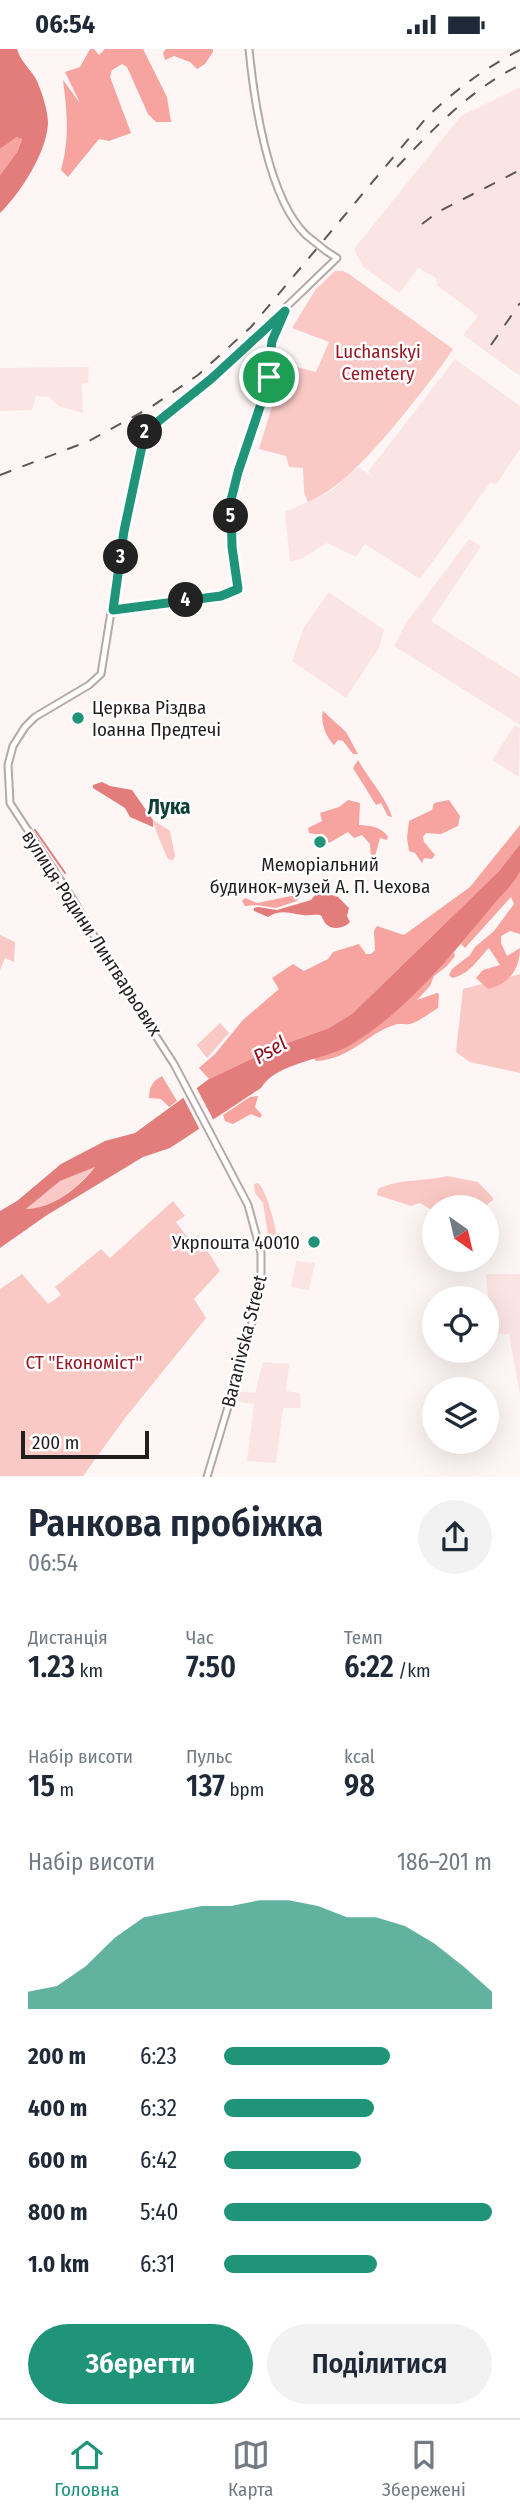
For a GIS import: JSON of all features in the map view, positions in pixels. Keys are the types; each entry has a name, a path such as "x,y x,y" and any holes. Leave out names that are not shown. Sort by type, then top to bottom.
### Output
{"main road":[{"name":"вулиця Родини Линтварьових","path":"207,1476 248,1340 262,1269 256,1228 248,1205 174,1063 120,981 70,894 15,814 8,791 8,765 13,745 35,717 89,685 101,674 124,531 145,432 211,379 285,311 337,258 306,235 289,212 261,132 248,49"},
{"path":"113,610 221,596 238,589 232,547 231,500 267,386 272,341 285,311"}],"shaded area":[{"path":"0,49 17,49 37,81 48,123 38,159 16,195 0,213 0,175 17,152 22,139 17,137 0,149"},
{"path":"90,49 94,49 99,55 105,49 143,49 167,97 171,122 156,122 148,114 127,67 122,64 112,70 110,77 131,133 109,141 99,139 68,177 61,170 67,136 63,80 80,103 65,72 80,67"},
{"path":"166,49 213,49 213,52 205,64 197,69 190,62 174,56 165,60 163,53"},
{"path":"520,87 520,376 463,335 478,316 437,285 436,278 418,268 400,293 363,267 354,249 461,116"},
{"path":"17,137 22,138 17,152 0,175 0,149"},
{"path":"455,359 520,406 520,449 496,485 491,482 420,579 365,544 356,557 327,543 303,558 290,562 285,512 331,491 358,467 375,478 368,472"},
{"path":"89,367 88,383 82,384 83,413 58,406 50,397 36,396 32,410 0,411 0,368"},
{"path":"469,539 481,546 431,621 520,678 520,725 394,646 406,623"},
{"path":"329,592 384,630 379,648 346,698 292,661 304,627"},
{"path":"323,711 346,732 358,754 353,754 343,741 338,740 334,745 331,742 323,724"},
{"path":"515,725 520,728 519,777 492,760"},
{"path":"358,760 382,796 392,817 388,816 381,803 376,805 353,768"},
{"path":"102,782 132,790 153,820 153,827 130,817 125,808 93,788 93,785"},
{"path":"348,800 360,803 359,825 372,826 388,837 387,840 380,838 375,856 371,858 370,844 362,835 354,838 348,832 329,843 320,835 309,833 308,828 322,821 320,813 339,807"},
{"path":"449,800 460,816 458,826 441,834 426,833 424,842 435,855 432,859 424,858 422,863 415,853 409,851 409,821 432,810 434,803"},
{"path":"520,825 520,844 499,871 353,1013 329,1028 279,1046 209,1079 199,1068 215,1054 243,1020 279,989 272,978 293,964 304,971 328,959 333,952 359,944 366,954 371,954 375,950 374,931 377,926 404,935 470,887"},
{"path":"520,844 518,875 426,983 387,1019 347,1047 277,1073 261,1088 170,1148 143,1157 47,1215 0,1248 0,1211 17,1201 61,1164 105,1141 135,1133 209,1079 279,1046 329,1028 353,1013 499,871","holes":["95,1167 65,1196 46,1205 26,1209 60,1181"]},
{"path":"520,870 520,934 510,931 501,936 507,956 520,948 518,963 512,975 488,989 476,978 483,970 500,965 489,948 468,970 452,978 449,975 452,969 494,931 514,904 511,897 465,948 461,944"},
{"path":"328,894 338,897 349,908 347,916 350,922 345,926 332,927 326,924 320,915 281,912 268,917 254,911 254,908 258,907 277,910 311,900 315,895"},
{"path":"300,896 297,901 276,908 245,906 242,901 245,898 257,903"},
{"path":"454,952 455,956 434,976 430,986 417,1000 437,993 438,1008 413,1023 396,1024 384,1029 339,1056 316,1061 314,1058 346,1047 375,1028 403,1004"},
{"path":"162,1076 177,1101 169,1107 161,1099 149,1098 152,1085"},
{"path":"258,1096 255,1107 262,1115 260,1118 251,1114 233,1124 225,1121 223,1115 250,1097"},
{"path":"296,1261 315,1263 309,1290 291,1287"},
{"path":"486,1274 520,1274 520,1395 509,1334 499,1334 499,1286 487,1286"},
{"path":"263,1362 289,1364 286,1391 300,1393 301,1408 283,1408 276,1463 247,1461 254,1404 232,1401 235,1391 255,1393"}],"green space":[{"name":"Luchanskyi Cemetery","path":"335,271 349,274 453,349 415,401 362,462 343,480 308,502 304,492 303,468 289,467 286,456 259,449 285,364 316,372 329,342 292,328 316,289"},
{"path":"153,820 170,831 175,856 173,860 168,859"},
{"path":"0,935 15,942 14,962 5,958 0,970"},
{"path":"520,974 520,1073 470,1062 456,1052 463,989"},
{"path":"220,1023 229,1033 207,1058 197,1045"},
{"path":"96,1166 81,1182 56,1201 25,1210 60,1181"},
{"path":"447,1176 478,1182 490,1195 422,1195 422,1204 411,1206 377,1195 378,1189 395,1183"},
{"path":"258,1183 269,1204 278,1248 270,1246 263,1203 255,1193 254,1184"},
{"name":"СТ \"Економіст\"","path":"173,1201 185,1216 176,1222 191,1242 198,1235 220,1271 194,1299 206,1318 125,1418 83,1476 0,1476 0,1289 22,1274 48,1304 61,1295 55,1287 101,1249 110,1258"}],"pier":[{"path":"195,1085 215,1123 201,1132 182,1095"}],"waterway":[{"path":"35,830 65,873"}],"railway":[{"path":"0,475 89,441 151,407 198,375 251,327 427,117 471,80 520,50"},
{"path":"397,167 469,98 520,65"},
{"path":"422,224 438,212 520,170"},
{"path":"491,345 520,303"}],"place":[{"name":"Церква Різдва Іоанна Предтечі","path":"78,718"},
{"name":"Меморіальний будинок-музей А. П. Чехова","path":"320,842"},
{"name":"Укрпошта 40010","path":"314,1242"}],"district":[{"name":"Лука","path":"169,807"}],"route":[{"path":"285,311 272,341 269,377 231,500 230,522 238,589 221,596 113,610 124,531 145,432 196,392 285,311"}],"water label":[{"name":"Psel","path":"270,1050"}]}
